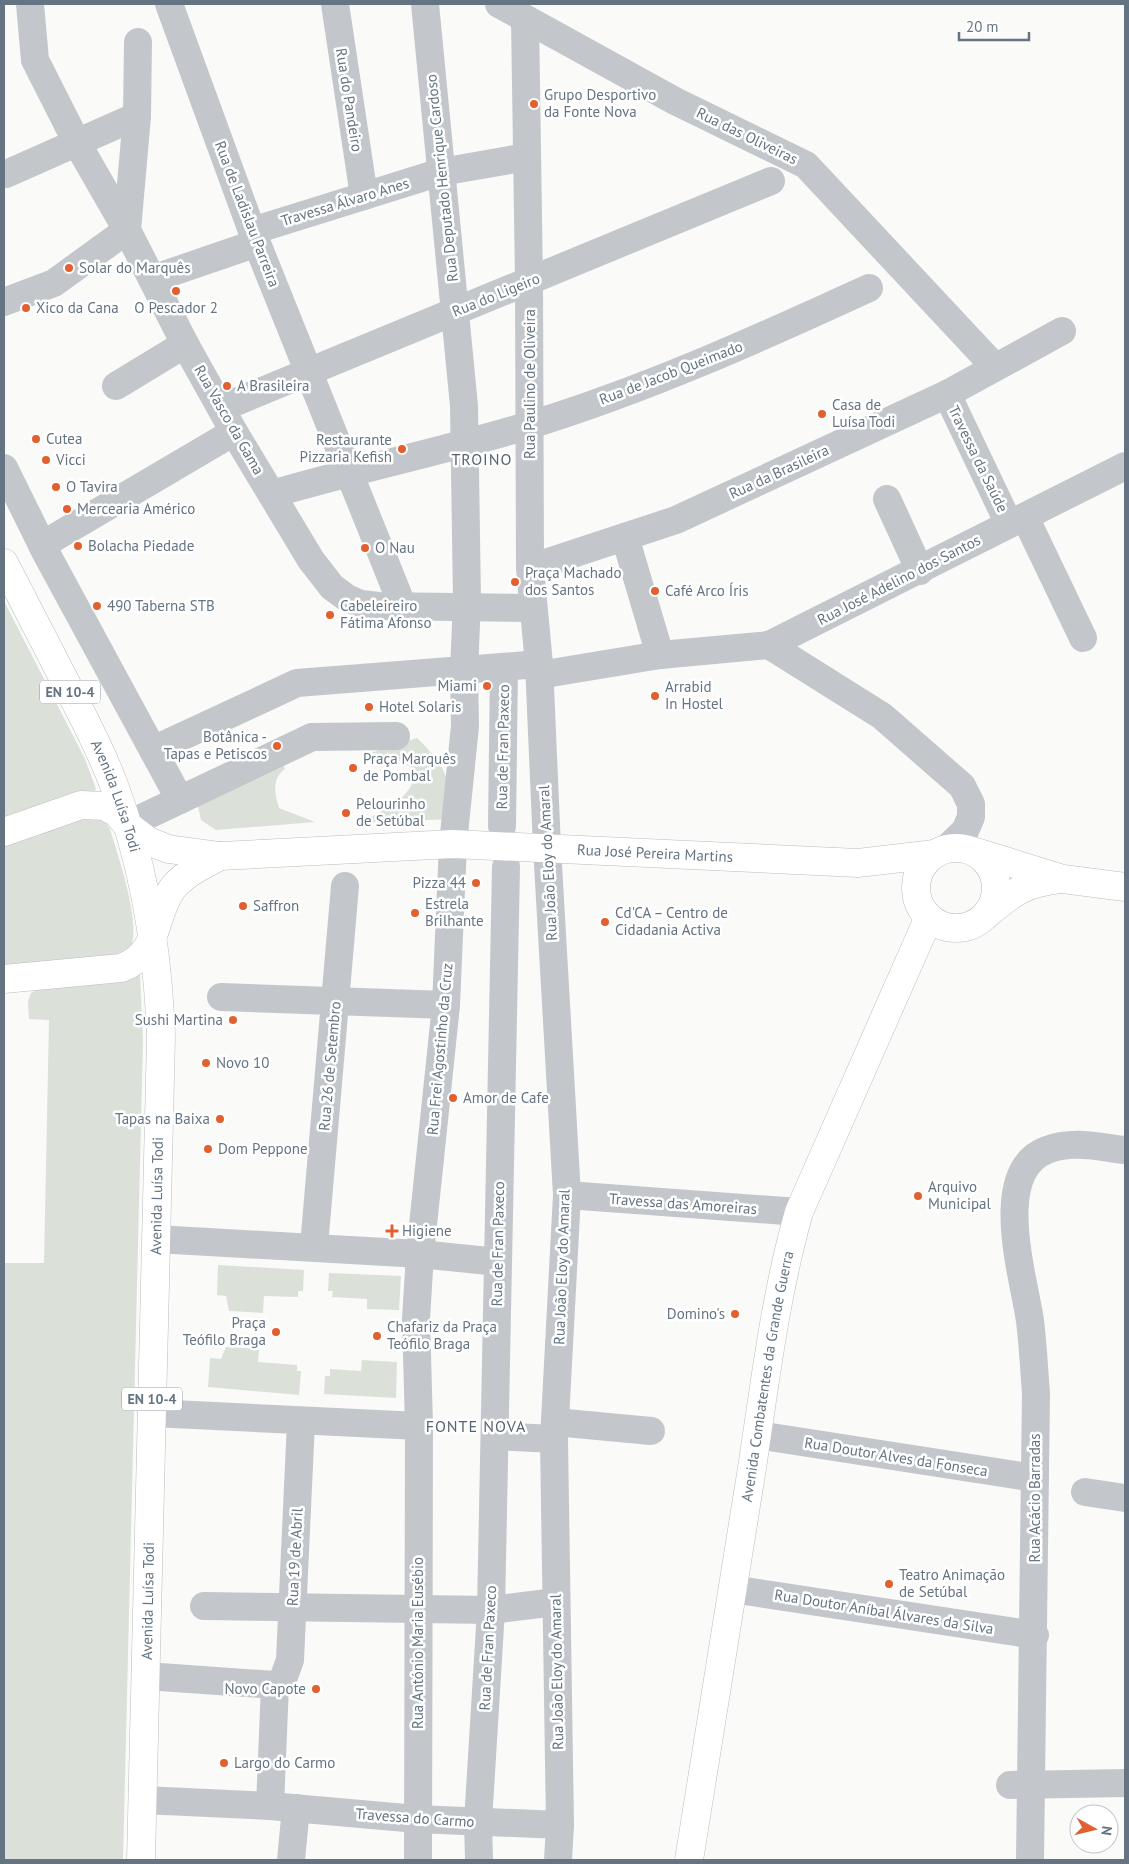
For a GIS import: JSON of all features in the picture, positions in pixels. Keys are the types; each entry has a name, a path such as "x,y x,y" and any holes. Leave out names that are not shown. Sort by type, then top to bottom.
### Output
{"main road":[{"name":"Avenida Luísa Todi","path":"4,563 101,752 127,825 141,873 154,937 162,1037 141,1860"},
{"path":"4,832 81,805 92,804 104,806 117,813 127,825 148,841 168,849 220,856 453,844"},
{"name":"Rua José Pereira Martins","path":"453,844 858,863 917,858 951,851"},
{"path":"983,918 992,906 996,892 996,879 982,857 951,851 926,862 919,873 917,897 925,913 942,925 956,928 971,926 983,918 1022,888 1036,882 1063,879"},
{"path":"951,851 1063,879 1125,887"},
{"path":"4,979 121,968 133,964 142,957 154,937 161,910 173,888 191,872 220,856"},
{"name":"Rua José Pereira Martins","path":"858,863 890,875 904,886 925,913"},
{"name":"Avenida Combatentes da Grande Guerra","path":"690,1860 782,1282 799,1212 925,913"}],"street":[{"name":"Rua Vasco da Gama","path":"30,4 34,60 76,143 127,230 185,344 234,432 311,560 332,587 346,598 361,604 403,607"},
{"name":"Rua de Ladislau Parreira","path":"169,4 254,237 349,472"},
{"name":"Rua do Pandeiro","path":"335,4 364,196"},
{"name":"Rua Deputado Henrique Cardoso","path":"425,4 456,312 466,442"},
{"name":"Rua das Oliveiras","path":"499,4 674,101 806,165 994,366"},
{"name":"Rua Paulino de Oliveira","path":"525,19 529,281 530,568"},
{"path":"4,302 54,283 127,230 137,116 138,42"},
{"path":"6,174 137,116"},
{"name":"Travessa Álvaro Anes","path":"152,279 254,237 364,196 441,172 527,157"},
{"name":"Rua do Ligeiro","path":"221,408 771,181"},
{"name":"Rua de Jacob Queimado","path":"466,442 530,425 652,384 758,339 869,288"},
{"name":"Rua da Brasileira","path":"625,537 676,520 947,394 994,366 1062,331"},
{"path":"116,386 185,344"},
{"name":"Travessa da Saúde","path":"947,394 1083,638"},
{"path":"42,545 234,432"},
{"path":"272,494 466,442 467,608 464,671 465,726 453,844"},
{"name":"Rua José Adelino dos Santos","path":"660,655 769,645 920,571 1125,466"},
{"path":"4,468 42,545 180,800"},
{"path":"349,472 403,607 533,608"},
{"path":"887,499 920,571"},
{"path":"153,750 298,683 504,668 539,670 660,655 625,537 530,568 539,670"},
{"path":"769,645 882,716 962,786 971,804 971,816 965,831 951,851"},
{"name":"Rua de Fran Paxeco","path":"502,826 504,668"},
{"name":"Rua João Eloy do Amaral","path":"539,670 567,1195 554,1431 560,1825 558,1860"},
{"path":"127,825 312,737 396,736"},
{"name":"Rua Frei Agostinho da Cruz","path":"420,1254 446,1005 453,844"},
{"name":"Rua de Fran Paxeco","path":"479,1860 478,1822 492,1610 506,867"},
{"name":"Rua 26 de Setembro","path":"314,1246 345,886"},
{"path":"221,997 446,1005"},
{"name":"Rua Acácio Barradas","path":"1026,1858 1021,1785 1035,1635 1036,1393 1030,1322 1012,1210 1024,1168 1046,1150 1078,1144 1125,1150"},
{"name":"Travessa das Amoreiras","path":"567,1195 799,1212"},
{"path":"156,1239 314,1246 498,1262"},
{"path":"152,1413 301,1422 419,1426 416,1348 420,1254"},
{"name":"Rua 19 de Abril","path":"275,1685 282,1682 290,1660 301,1422"},
{"name":"Rua António Maria Eusébio","path":"418,1860 419,1426"},
{"path":"495,1436 554,1431 651,1431"},
{"name":"Rua Doutor Alves da Fonseca","path":"757,1435 1035,1478"},
{"path":"1085,1492 1125,1498"},
{"name":"Rua Doutor Aníbal Álvares da Silva","path":"732,1589 1035,1635"},
{"path":"204,1606 492,1610 556,1602"},
{"path":"143,1800 270,1806 275,1685 146,1676"},
{"path":"1021,1785 1125,1783"},
{"name":"Travessa do Carmo","path":"270,1806 417,1820 560,1825"},
{"path":"291,1860 296,1808"}],"shaded area":[{"path":"4,601 85,759 96,789 94,792 77,793 4,819"},
{"path":"417,738 435,757 445,774 448,783 451,819 360,823 395,803 403,796 413,781 415,772 399,761 367,754"},
{"path":"280,758 285,769 278,777 275,787 279,808 315,822 216,830 201,820 198,807 201,795"},
{"path":"85,816 93,816 100,819 110,829 131,906 133,936 131,947 119,955 4,967 4,846"},
{"path":"140,974 143,1040 123,1860 4,1860 4,1263 44,1263 49,1020 29,1019 28,1001 31,993 38,989"},
{"path":"218,1265 304,1270 303,1291 298,1291 298,1297 264,1296 263,1313 229,1311 226,1296 217,1295"},
{"path":"329,1273 401,1276 399,1310 367,1309 367,1299 332,1297 333,1291 328,1291"},
{"path":"226,1347 259,1349 258,1362 297,1365 297,1371 301,1371 299,1395 208,1387 210,1358 221,1359"},
{"path":"362,1360 397,1362 396,1398 324,1394 325,1376 330,1376 330,1369 361,1371"}],"place":[{"name":"Grupo Desportivo da Fonte Nova","path":"534,104"},
{"name":"Solar do Marquês","path":"69,268"},
{"name":"O Pescador 2","path":"176,291"},
{"name":"Xico da Cana","path":"26,308"},
{"name":"A Brasileira","path":"227,386"},
{"name":"Casa de Luísa Todi","path":"822,414"},
{"name":"Cutea","path":"36,439"},
{"name":"Restaurante Pizzaria Kefish","path":"402,449"},
{"name":"Vicci","path":"46,460"},
{"name":"O Tavira","path":"56,487"},
{"name":"Mercearia Américo","path":"67,509"},
{"name":"Bolacha Piedade","path":"78,546"},
{"name":"O Nau","path":"365,548"},
{"name":"Praça Machado dos Santos","path":"515,582"},
{"name":"Café Arco Íris","path":"655,591"},
{"name":"490 Taberna STB","path":"97,606"},
{"name":"Cabeleireiro Fátima Afonso","path":"330,615"},
{"name":"Miami","path":"487,686"},
{"name":"Arrabid In Hostel","path":"655,696"},
{"name":"Hotel Solaris","path":"369,707"},
{"name":"Botânica - Tapas e Petiscos","path":"277,746"},
{"name":"Praça Marquês de Pombal","path":"353,768"},
{"name":"Pelourinho de Setúbal","path":"346,813"},
{"name":"Pizza 44","path":"476,883"},
{"name":"Saffron","path":"243,906"},
{"name":"Estrela Brilhante","path":"415,913"},
{"name":"Cd'CA – Centro de Cidadania Activa","path":"605,922"},
{"name":"Sushi Martina","path":"233,1020"},
{"name":"Novo 10","path":"206,1063"},
{"name":"Amor de Cafe","path":"453,1098"},
{"name":"Tapas na Baixa","path":"220,1119"},
{"name":"Dom Peppone","path":"208,1149"},
{"name":"Arquivo Municipal","path":"918,1196"},
{"name":"Higiene","path":"392,1231"},
{"name":"Domino's","path":"735,1314"},
{"name":"Praça Teófilo Braga","path":"276,1332"},
{"name":"Chafariz da Praça Teófilo Braga","path":"377,1336"},
{"name":"Teatro Animação de Setúbal","path":"889,1584"},
{"name":"Novo Capote","path":"316,1689"},
{"name":"Largo do Carmo","path":"224,1763"}],"district":[{"name":"TROINO","path":"482,459"},
{"name":"FONTE NOVA","path":"476,1426"}]}
